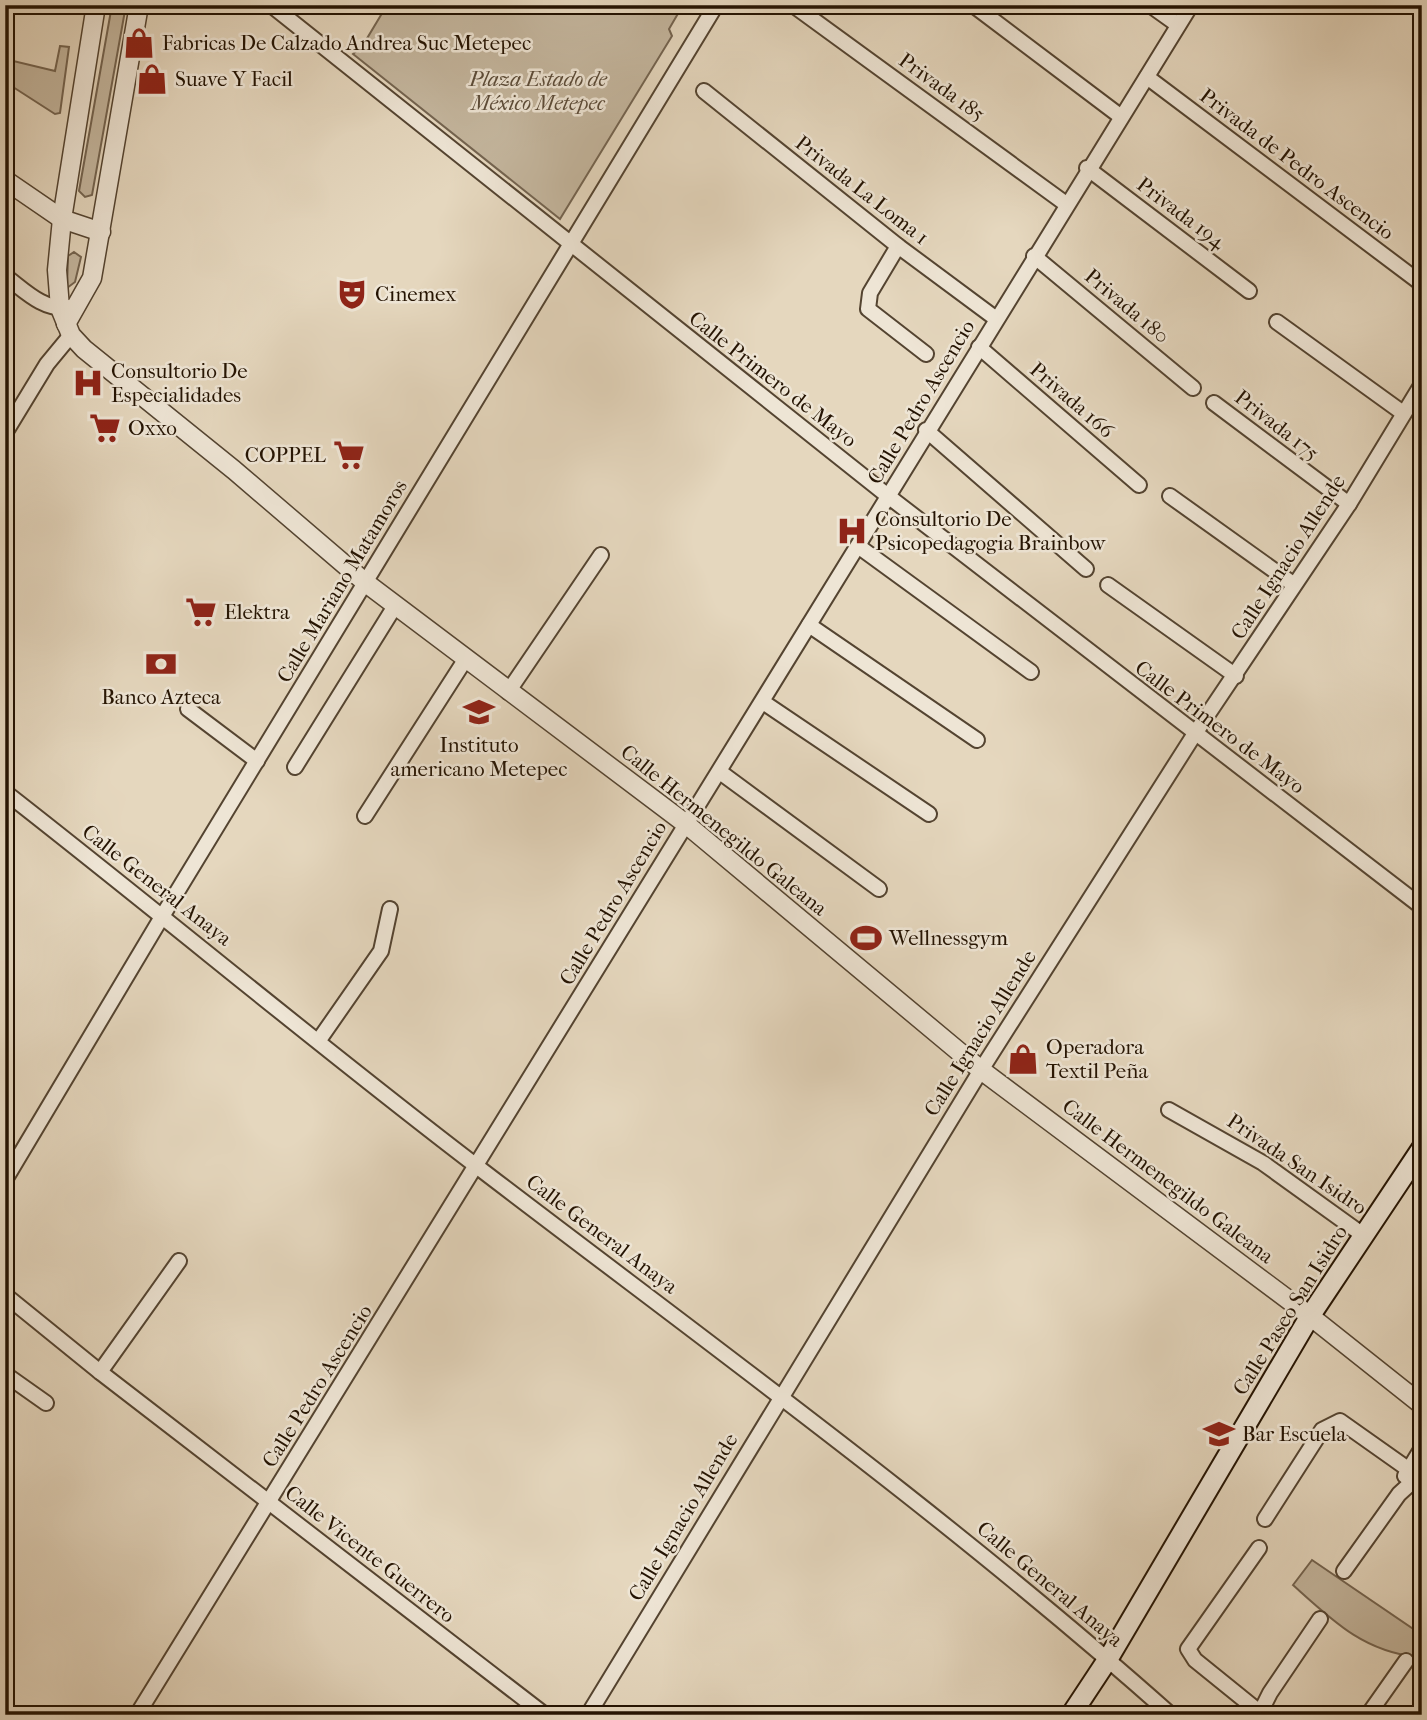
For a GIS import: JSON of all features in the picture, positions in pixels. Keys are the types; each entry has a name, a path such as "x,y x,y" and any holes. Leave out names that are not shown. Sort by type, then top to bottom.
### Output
{"main road":[{"name":"Calle Paseo San Isidro","path":"1071,1715 1108,1659 1310,1315 1422,1147"}],"street":[{"path":"66,323 57,270 62,219 96,5"},
{"path":"5,433 47,364 66,323 92,278 139,5"},
{"name":"Calle Primero de Mayo","path":"271,5 888,496 1194,735 1422,907"},
{"name":"Calle Mariano Matamoros","path":"5,1180 716,5"},
{"name":"Privada 185","path":"793,5 1066,204"},
{"path":"973,5 1120,116"},
{"path":"1150,5 1178,25"},
{"name":"Calle Pedro Ascencio","path":"137,1715 763,702 1087,168 1191,5"},
{"name":"Privada de Pedro Ascencio","path":"1147,77 1422,284"},
{"name":"Privada La Loma 1","path":"704,91 898,246 995,318"},
{"name":"Privada 194","path":"1087,168 1249,291"},
{"path":"5,180 62,219 101,232"},
{"path":"898,246 870,293 868,309 926,354"},
{"name":"Privada 180","path":"1034,256 1193,388"},
{"name":"Calle Hermenegildo Galeana","path":"5,276 66,323 83,349 234,470 366,583 464,660 686,824 981,1070 1310,1315 1422,1405"},
{"path":"1277,322 1403,414"},
{"name":"Privada 166","path":"979,347 1139,485"},
{"name":"Calle Ignacio Allende","path":"588,1715 981,1070 1194,735 1349,504 1422,384"},
{"name":"Privada 175","path":"1214,403 1349,504"},
{"path":"926,430 1086,569"},
{"path":"1170,496 1293,584"},
{"path":"858,545 1031,672"},
{"path":"508,692 601,555"},
{"path":"1108,585 1236,676"},
{"path":"295,767 395,606"},
{"path":"809,625 977,740"},
{"path":"365,816 464,660"},
{"path":"763,702 929,814"},
{"path":"188,709 257,761"},
{"path":"720,772 879,889"},
{"name":"Calle General Anaya","path":"5,792 477,1166 781,1395 928,1510 1108,1659 1171,1715"},
{"path":"319,1040 381,951 390,909"},
{"name":"Privada San Isidro","path":"1169,1110 1264,1163 1363,1235"},
{"path":"100,1372 179,1261"},
{"name":"Calle Vicente Guerrero","path":"5,1295 100,1372 545,1715"},
{"path":"5,1374 46,1403"},
{"path":"1265,1519 1322,1430 1340,1421 1348,1424 1417,1475"},
{"path":"1344,1571 1399,1494 1417,1475 1422,1448"},
{"path":"1259,1548 1188,1649 1195,1660 1244,1709 1261,1714 1269,1693 1320,1619"},
{"path":"1368,1715 1406,1661"},
{"path":"1244,1709 1269,1693"}],"green space":[{"path":"112,5 126,5 92,195 85,197 79,191"},
{"name":"Plaza Estado de México Metepec","path":"387,5 683,5 669,29 672,36 560,219 353,54 363,45"},
{"path":"60,46 69,47 60,113 55,114 13,87 5,98 5,59 55,71"},
{"path":"74,252 81,257 75,282 67,288 68,256"},
{"path":"1312,1560 1422,1635 1417,1657 1398,1654 1365,1641 1336,1622 1293,1585"}],"place":[{"name":"Fabricas De Calzado Andrea Suc Metepec","path":"139,43"},
{"name":"Suave Y Facil","path":"152,79"},
{"name":"Cinemex","path":"352,294"},
{"name":"Consultorio De Especialidades","path":"88,383"},
{"name":"Oxxo","path":"105,428"},
{"name":"COPPEL","path":"349,455"},
{"name":"Consultorio De Psicopedagogia Brainbow","path":"852,531"},
{"name":"Elektra","path":"201,612"},
{"name":"Banco Azteca","path":"161,664"},
{"name":"Instituto americano Metepec","path":"479,712"},
{"name":"Wellnessgym","path":"866,938"},
{"name":"Operadora Textil Peña","path":"1023,1059"},
{"name":"Bar Escuela","path":"1219,1434"}]}
